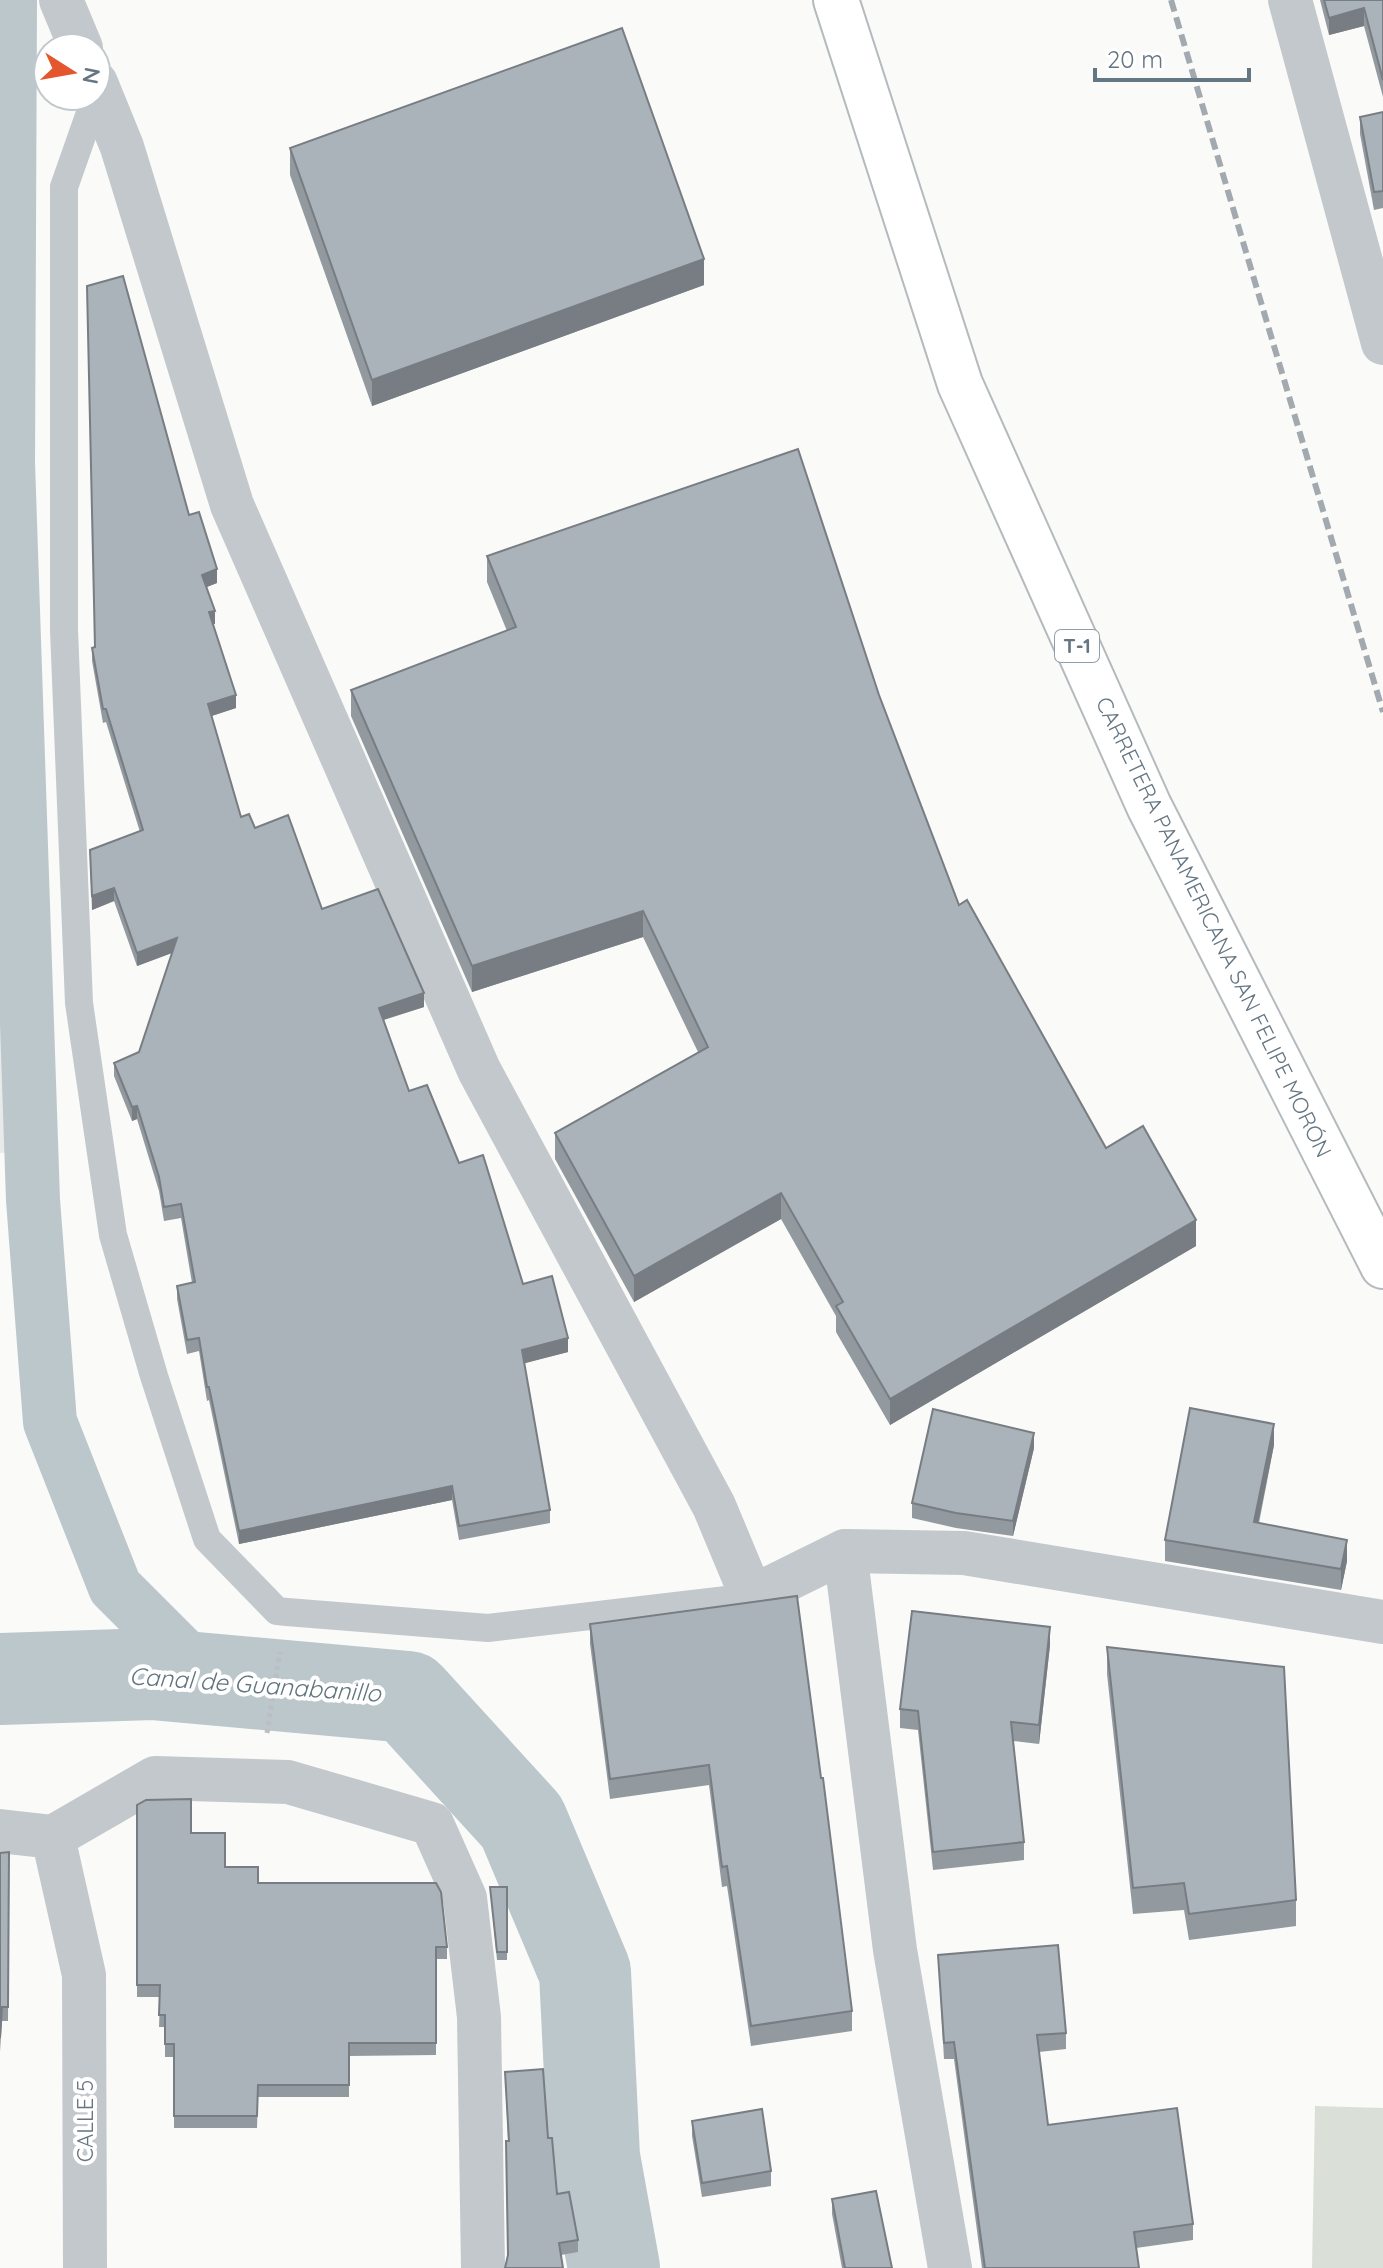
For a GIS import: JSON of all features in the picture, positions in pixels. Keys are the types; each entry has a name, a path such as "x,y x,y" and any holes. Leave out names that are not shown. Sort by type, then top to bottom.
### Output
{"main road":[{"name":"CARRETERA PANAMERICANA SAN FELIPE MORÓN","path":"836,0 960,384 1149,806 1383,1266"}],"street":[{"path":"61,0 74,32"},
{"path":"1290,0 1383,343"},
{"path":"106,112 122,147 232,505 479,1070 714,1506 752,1597 845,1551 964,1553 1383,1622"},
{"path":"845,1551 895,1950 950,2268"},
{"path":"0,1831 53,1837 155,1778 288,1782 432,1824 465,1898 479,2017 483,2268"},
{"name":"CALLE 5","path":"53,1837 84,1975 85,2268"}],"lane":[{"path":"89,112 64,187 64,630 79,1003 113,1235 154,1376 207,1539 277,1611 488,1628 752,1597"}],"path":[{"path":"267,1734 282,1646"}],"shaded area":[{"path":"0,221 30,1151 0,1153"},
{"path":"1315,2106 1383,2108 1383,2268 1312,2268"}],"building":[{"path":"1324,0 1383,0 1383,80 1364,8 1329,18"},
{"path":"622,28 704,259 372,380 290,148"},
{"path":"1383,112 1383,191 1374,192 1360,117"},
{"path":"123,276 189,515 199,512 217,569 202,575 215,611 209,612 236,695 208,704 241,817 249,814 255,828 288,815 322,909 378,889 424,993 379,1008 409,1091 427,1085 459,1163 483,1155 523,1284 552,1276 568,1338 522,1350 550,1510 459,1526 452,1486 239,1531 199,1338 187,1340 177,1286 195,1282 181,1204 164,1207 159,1177 137,1106 132,1107 114,1063 139,1052 177,938 137,953 114,888 92,896 90,850 143,830 106,709 103,709 92,648 95,647 87,286"},
{"path":"798,449 879,695 959,905 967,900 1106,1148 1143,1126 1196,1220 890,1399 836,1306 843,1302 781,1193 634,1276 555,1133 708,1047 643,911 472,966 351,690 516,627 487,556"},
{"path":"1190,1408 1274,1424 1254,1522 1347,1540 1341,1569 1165,1540"},
{"path":"933,1409 1034,1433 1013,1521 912,1503"},
{"path":"797,1596 852,2011 751,2026 727,1866 722,1867 709,1765 610,1779 590,1624"},
{"path":"912,1611 1050,1627 1039,1725 1011,1722 1024,1842 933,1852 918,1711 900,1709"},
{"path":"1107,1647 1284,1667 1296,1900 1189,1914 1184,1883 1133,1888"},
{"path":"191,1799 191,1833 225,1833 225,1867 258,1867 258,1883 436,1883 441,1892 447,1947 436,1947 436,2043 349,2043 349,2085 258,2085 257,2116 174,2116 174,2044 165,2044 165,2015 159,2015 160,1985 137,1985 137,1805 146,1800"},
{"path":"9,1852 8,2007 2,2007 0,2038 0,1853"},
{"path":"490,1887 507,1887 507,1952 497,1952"},
{"path":"1058,1945 1066,2033 1037,2035 1048,2125 1177,2108 1193,2224 1134,2232 1139,2268 985,2268 954,2042 944,2043 938,1955"},
{"path":"543,2069 548,2138 552,2138 557,2194 569,2192 578,2240 559,2243 563,2268 505,2268 508,2255 506,2141 509,2141 505,2072"},
{"path":"762,2109 771,2171 702,2183 692,2121"},
{"path":"876,2191 892,2268 845,2268 832,2199"}],"waterway":[{"path":"10,0 8,463 33,1200 50,1422 115,1587 207,1679"},
{"name":"Canal de Guanabanillo","path":"0,1679 152,1674 408,1697 522,1822 585,1972 594,2157 614,2268"}],"railway":[{"path":"1171,0 1383,712"}]}
